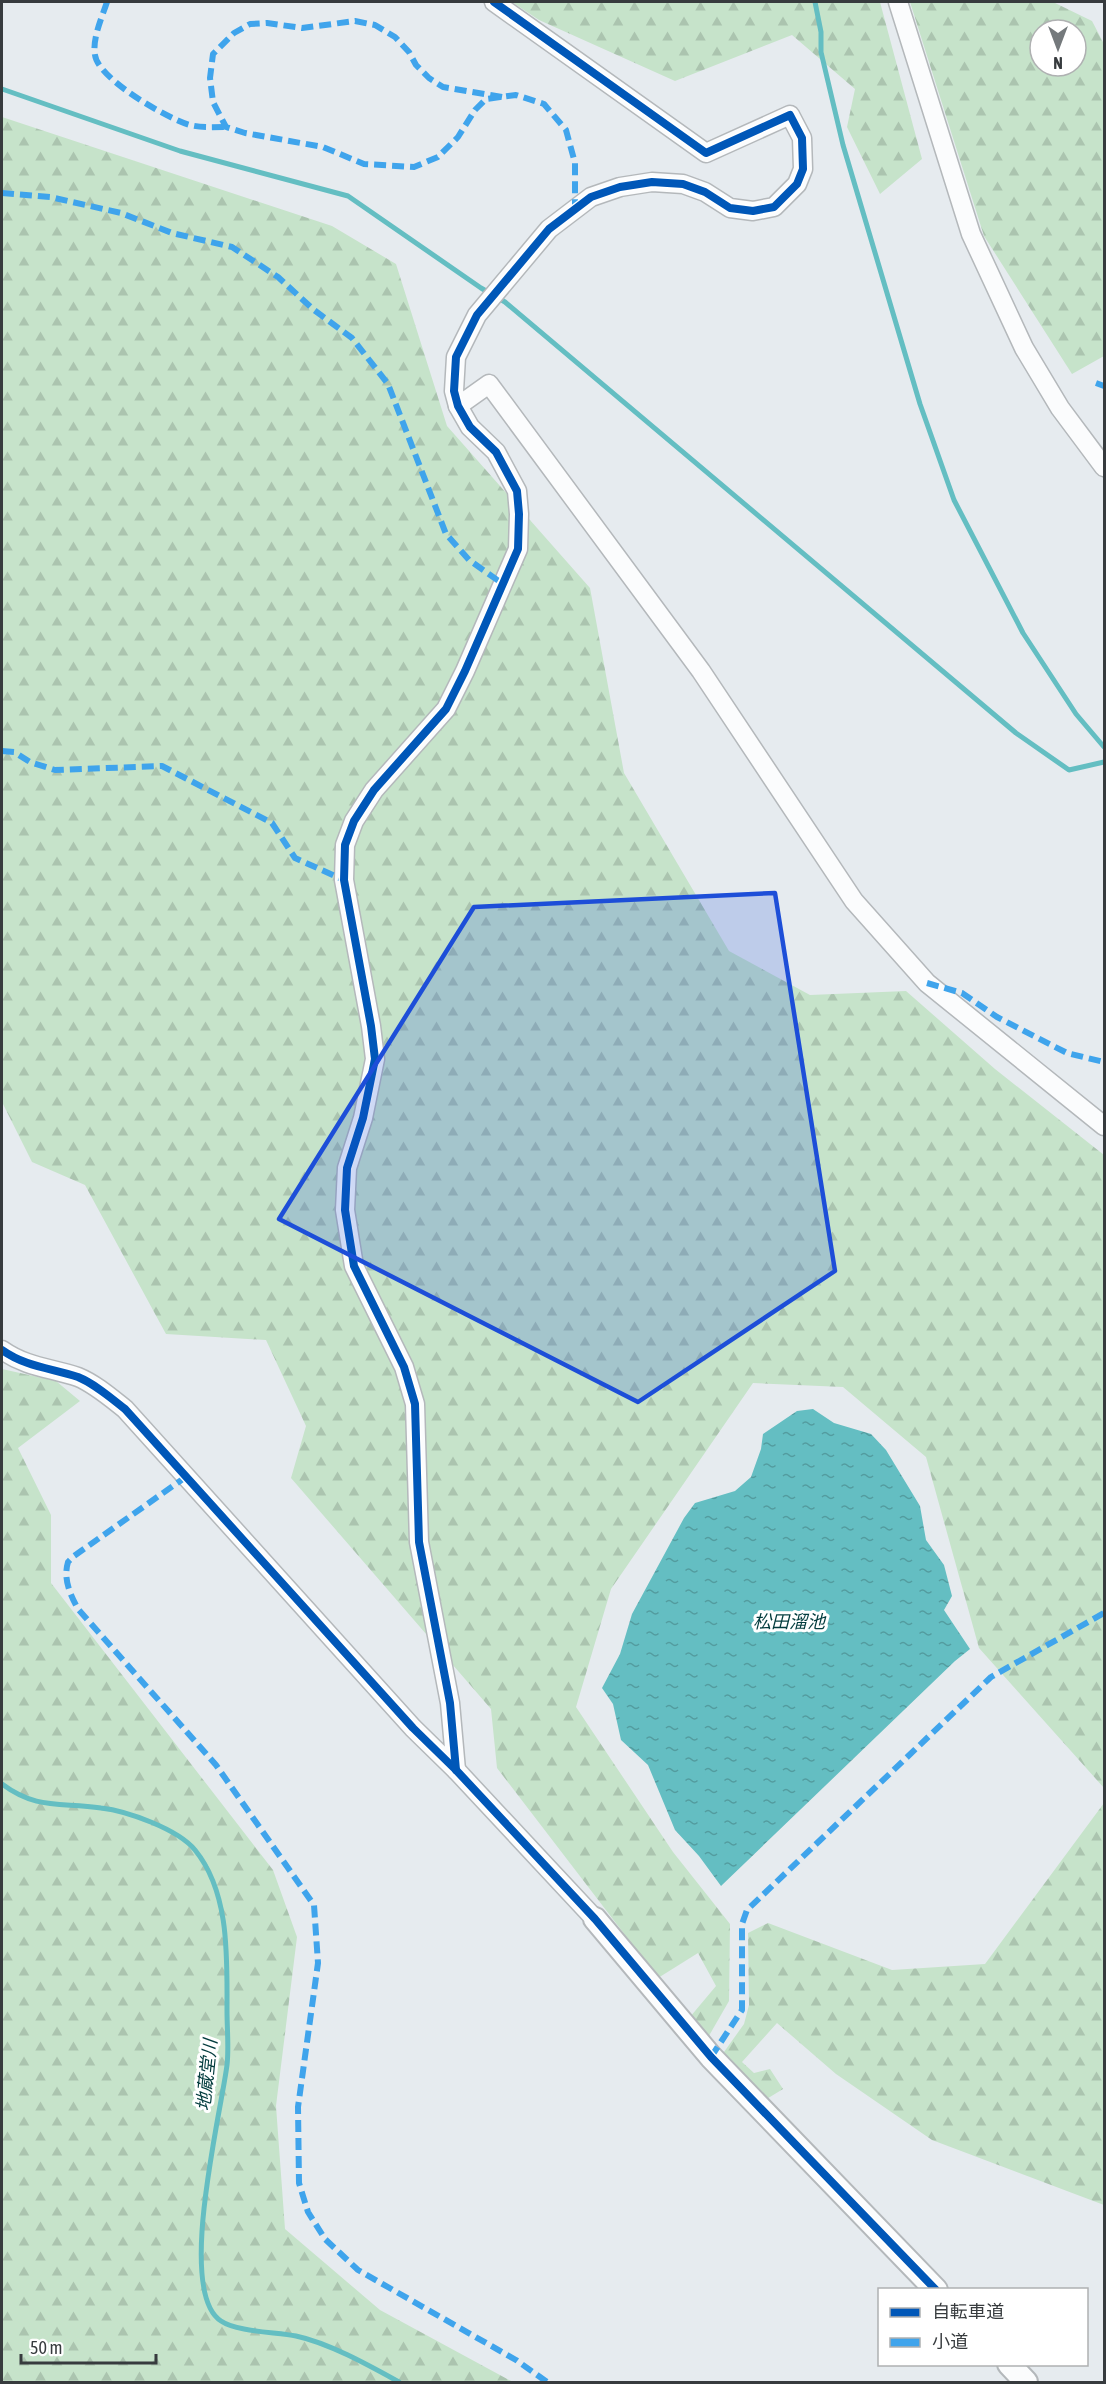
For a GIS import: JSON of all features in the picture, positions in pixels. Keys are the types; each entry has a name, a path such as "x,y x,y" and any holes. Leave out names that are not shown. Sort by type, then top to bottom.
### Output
{"street":[{"path":"456,1770 450,1703 419,1542 415,1404 404,1367 354,1266 345,1210 347,1168 363,1118 375,1059 344,880 345,845 354,821 374,790 446,709 518,549 517,491 496,452 470,427 458,406 454,391 456,357 477,315 512,276 549,229 591,197 620,187 652,182 683,184 705,192 730,208 753,211 774,207 797,184 803,169 804,154 802,138 790,115 705,153 494,2"},
{"path":"898,2 971,234 1024,348 1060,408 1104,467"},
{"path":"458,406 489,384 701,671 854,901 927,983 1104,1126"},
{"path":"2,1350 17,1360 78,1377 105,1393 125,1409 413,1728 456,1770 595,1919 711,2057 935,2288"},
{"path":"1011,2366 1026,2382"}],"highlighted area":[{"path":"775,893 835,1271 638,1402 279,1219 474,907"}],"green space":[{"path":"512,2 880,2 922,159 880,194 847,127 855,89 792,35 675,81 539,20"},
{"path":"910,2 1053,2 1086,18 1028,18 1028,78 1088,78 1088,19 1092,21 1104,44 1104,356 1072,374 984,236"},
{"path":"2,117 332,226 396,264 447,426 590,588 624,773 729,951 810,995 906,991 995,1069 1104,1155 1104,1788 979,1648 926,1457 843,1387 753,1383 611,1589 576,1707 673,1852 730,1924 729,2001 706,2041 690,2017 716,1986 698,1953 658,1978 497,1768 491,1709 291,1478 306,1426 266,1340 166,1334 85,1185 32,1162 2,1102"},
{"path":"2,1369 56,1381 80,1401 18,1448 51,1515 51,1583 273,1870 297,1937 276,2106 285,2229 380,2310 513,2382 2,2382"},
{"path":"1104,1803 1104,2205 932,2140 836,2074 777,2023 742,2062 754,2073 770,2069 783,2089 765,2100 728,2066 724,2052 744,2024 749,2005 748,1933 768,1923 892,1970 985,1964"}],"water":[{"name":"松田溜池","path":"813,1409 834,1423 871,1434 886,1450 920,1506 926,1540 944,1565 952,1596 944,1610 970,1649 721,1886 699,1856 675,1830 648,1765 621,1740 613,1704 602,1688 620,1654 632,1614 684,1518 695,1503 735,1491 751,1477 761,1449 763,1434 797,1411"}],"waterway":[{"path":"815,2 821,32 821,52 843,145 920,404 954,500 1023,633 1076,714 1104,747"},
{"path":"2,89 180,151 348,196 481,288 505,302 1016,733 1069,770 1104,762"},
{"name":"地蔵堂川","path":"2,1784 26,1798 49,1804 86,1806 138,1817 165,1828 195,1850 215,1886 221,1906 227,1970 227,2065 205,2200 202,2240 202,2276 208,2304 221,2321 228,2325 246,2330 309,2339 349,2356 399,2382"}],"marked path":[{"path":"107,2 94,49 99,65 108,75 135,97 166,115 199,127 226,127"},
{"path":"502,97 443,87 429,78 416,65 409,52 395,37 375,25 355,21 302,28 267,23 250,24 234,33 213,54 210,78 213,102 226,127 245,133 323,147 364,164 414,167 438,157 458,137 475,110 486,99 516,95 544,104 566,130 575,163 575,209"},
{"path":"2,193 50,197 121,213 172,233 232,247 278,277 314,310 352,338 388,384 446,534 469,560 503,584"},
{"path":"1096,383 1104,386"},
{"path":"2,751 14,752 30,762 55,770 162,766 272,823 295,858 344,880"},
{"path":"927,983 962,993 997,1017 1067,1053 1104,1062"},
{"path":"187,1476 74,1556 68,1562 67,1580 78,1609 216,1765 314,1905 318,1963 298,2107 299,2183 308,2212 325,2239 358,2270 516,2360 547,2382"},
{"path":"711,2057 742,2010 742,1924 747,1910 991,1677 1104,1613"}],"cycle path":[{"path":"456,1770 450,1703 419,1542 415,1404 404,1367 354,1266 345,1210 347,1168 363,1118 375,1059 344,880 345,845 354,821 374,790 446,709 518,549 517,491 496,452 470,427 458,406 454,391 456,357 477,315 549,229 591,197 620,187 652,182 683,184 705,192 730,208 753,211 774,207 797,184 803,169 802,138 790,115 706,153 494,2"},
{"path":"2,1350 29,1364 78,1377 125,1409 413,1728 456,1770 595,1919 711,2057 934,2288"}]}
